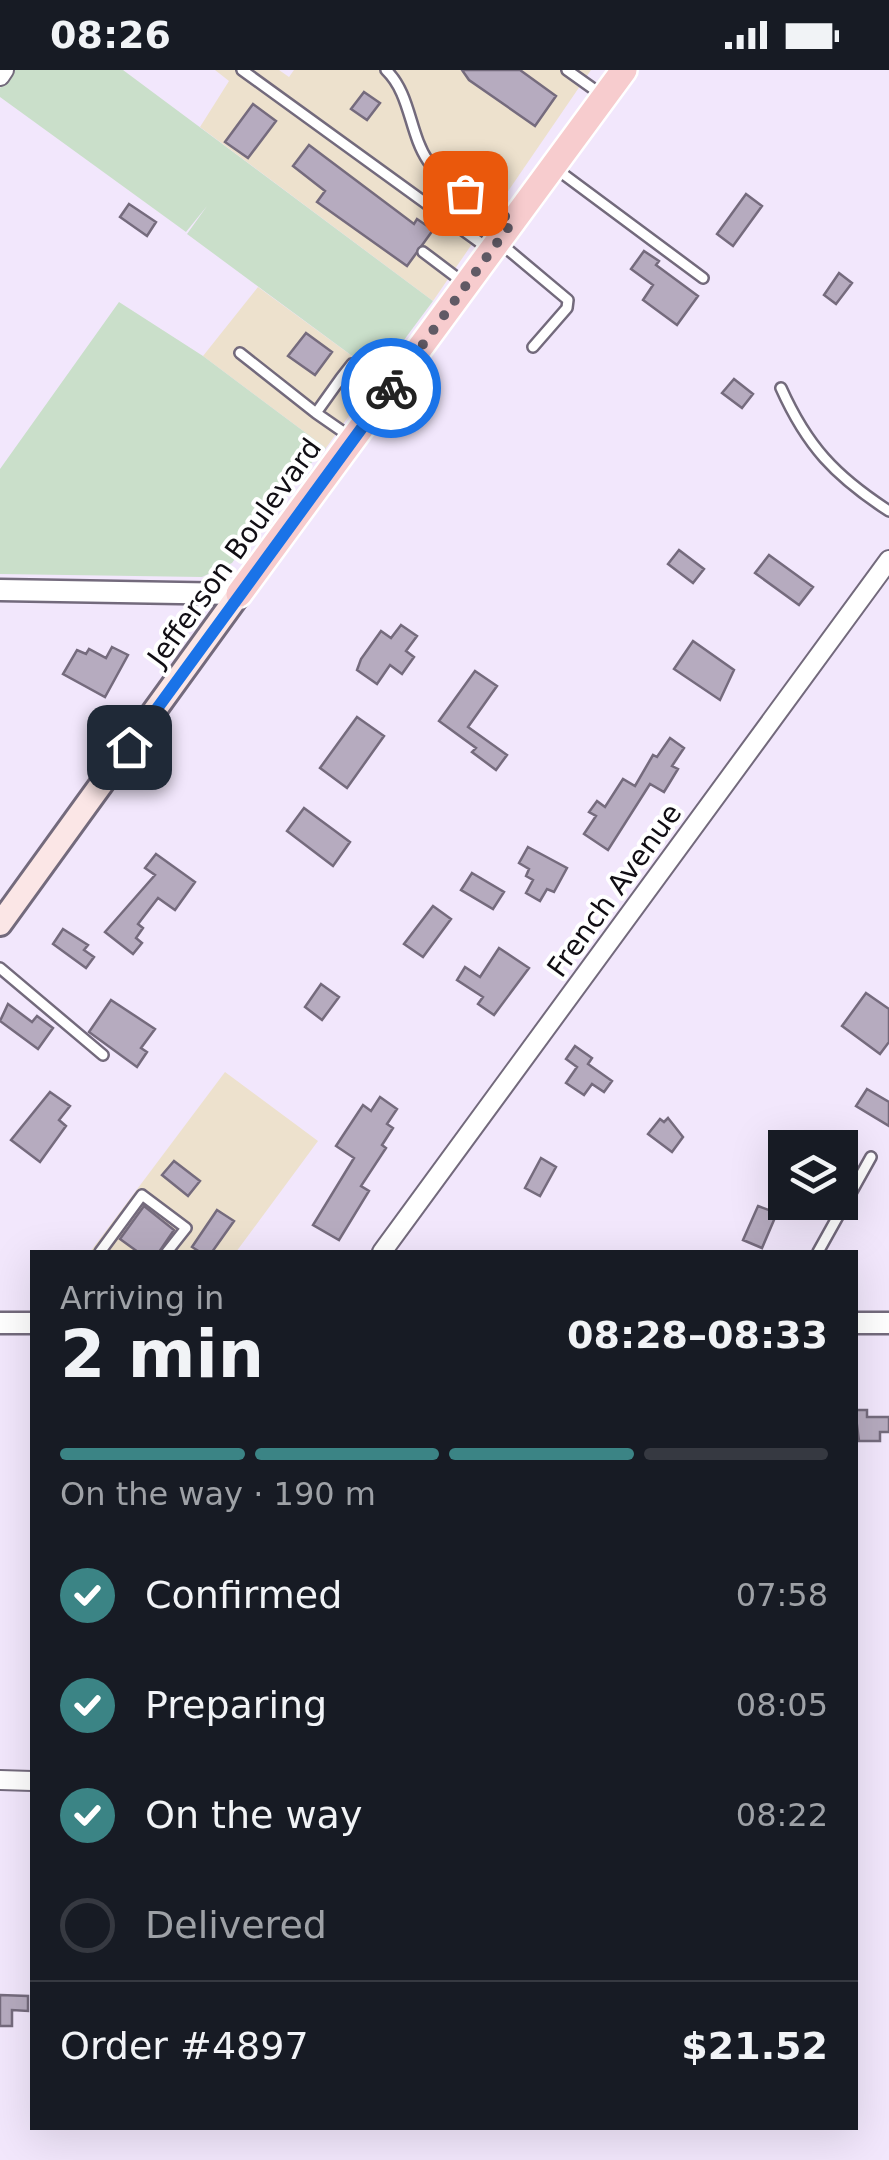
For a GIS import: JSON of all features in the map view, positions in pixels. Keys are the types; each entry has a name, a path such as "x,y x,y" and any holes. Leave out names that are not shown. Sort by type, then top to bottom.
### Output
{"main road":[{"name":"Jefferson Boulevard","path":"0,924 624,70"}],"street":[{"name":"French Avenue","path":"383,1250 889,560"},
{"path":"0,590 235,600"},
{"path":"0,1323 30,1323"},
{"path":"858,1323 889,1323"},
{"path":"0,1780 30,1780"}],"lane":[{"path":"242,70 501,238"},
{"path":"386,70 400,88 428,160 501,238 568,300 567,308 533,347"},
{"path":"567,70 604,97"},
{"path":"553,167 702,278"},
{"path":"423,252 466,285"},
{"path":"240,353 354,440"},
{"path":"316,413 352,364"},
{"path":"341,378 378,406"},
{"path":"781,388 800,432 818,453 889,511"},
{"path":"0,968 103,1055"},
{"path":"819,1250 871,1157"},
{"path":"101,1250 142,1195 186,1228 169,1250"}],"shaded area":[{"path":"215,70 279,70 289,77 294,70 591,70 433,301 200,127 229,81"},
{"path":"258,287 378,375 326,448 203,356"},
{"path":"225,1072 318,1141 237,1250 92,1250"}],"green space":[{"path":"13,70 123,70 433,301 378,375 187,234 207,206 186,232 0,97 0,88"},
{"path":"119,302 203,356 326,448 280,495 232,563 202,577 0,574 0,469"}],"building":[{"path":"462,70 520,70 556,96 535,126 469,80"},
{"path":"364,92 380,103 367,120 351,109"},
{"path":"253,104 276,121 248,158 225,142"},
{"path":"309,145 414,224 417,219 433,230 407,266 317,202 325,191 293,166"},
{"path":"746,194 762,206 733,246 717,234"},
{"path":"129,204 156,222 147,236 120,217"},
{"path":"644,251 659,261 656,265 698,296 677,325 643,300 653,285 631,269"},
{"path":"839,273 852,283 836,304 824,295"},
{"path":"306,333 332,352 315,375 288,356"},
{"path":"734,379 753,394 742,408 722,393"},
{"path":"679,550 704,569 693,583 668,564"},
{"path":"769,555 813,587 799,605 755,573"},
{"path":"401,625 417,636 406,651 414,657 402,674 390,665 377,684 357,670 361,659 381,631 391,638"},
{"path":"693,641 734,670 720,700 674,669"},
{"path":"112,647 128,655 105,697 63,674 77,650 86,654 89,649 106,658"},
{"path":"475,671 497,686 468,727 507,755 496,770 472,752 476,748 439,721"},
{"path":"357,717 384,736 347,788 320,768"},
{"path":"670,738 684,748 672,766 678,769 664,792 650,784 608,850 584,834 596,816 589,812 597,801 605,807 623,779 635,786 653,755 657,757"},
{"path":"304,808 350,842 333,866 287,831"},
{"path":"528,847 567,868 554,892 547,889 540,901 526,893 533,880 526,876 529,869 519,863"},
{"path":"156,854 195,882 175,910 158,898 138,924 143,928 136,938 142,943 133,954 105,932 155,875 145,868"},
{"path":"472,873 504,892 493,909 461,890"},
{"path":"433,906 451,919 423,957 404,944"},
{"path":"63,929 88,945 84,950 94,957 86,968 53,944"},
{"path":"499,948 529,968 494,1015 478,1004 483,997 457,980 465,967 480,977"},
{"path":"321,984 339,997 322,1020 305,1007"},
{"path":"866,993 889,1009 889,1042 880,1054 842,1026"},
{"path":"111,1000 155,1029 141,1048 147,1052 137,1067 89,1032"},
{"path":"8,1004 32,1022 37,1016 53,1028 38,1049 0,1021"},
{"path":"575,1046 592,1058 588,1064 612,1081 604,1092 592,1084 584,1095 566,1083 577,1067 566,1059"},
{"path":"867,1089 889,1102 889,1126 856,1106"},
{"path":"50,1092 70,1106 59,1120 66,1126 40,1162 11,1140"},
{"path":"380,1097 397,1109 387,1124 393,1128 382,1145 386,1148 361,1186 369,1191 339,1240 313,1225 354,1158 336,1146 363,1105 371,1111"},
{"path":"668,1118 683,1137 672,1152 648,1134 660,1119 664,1122"},
{"path":"541,1158 556,1167 540,1196 525,1188"},
{"path":"174,1161 200,1181 188,1196 162,1175"},
{"path":"144,1206 174,1230 160,1250 135,1250 120,1239"},
{"path":"758,1206 768,1210 768,1220 774,1220 762,1248 743,1240"},
{"path":"217,1210 234,1221 213,1250 192,1247"},
{"path":"858,1410 867,1410 867,1417 889,1417 889,1432 880,1432 880,1441 859,1441"},
{"path":"0,1995 28,1996 28,2011 12,2010 12,2026 0,2026"}],"way so far":[{"path":"391,388 513,221 465,193"}],"route":[{"path":"129,747 391,388"}]}
